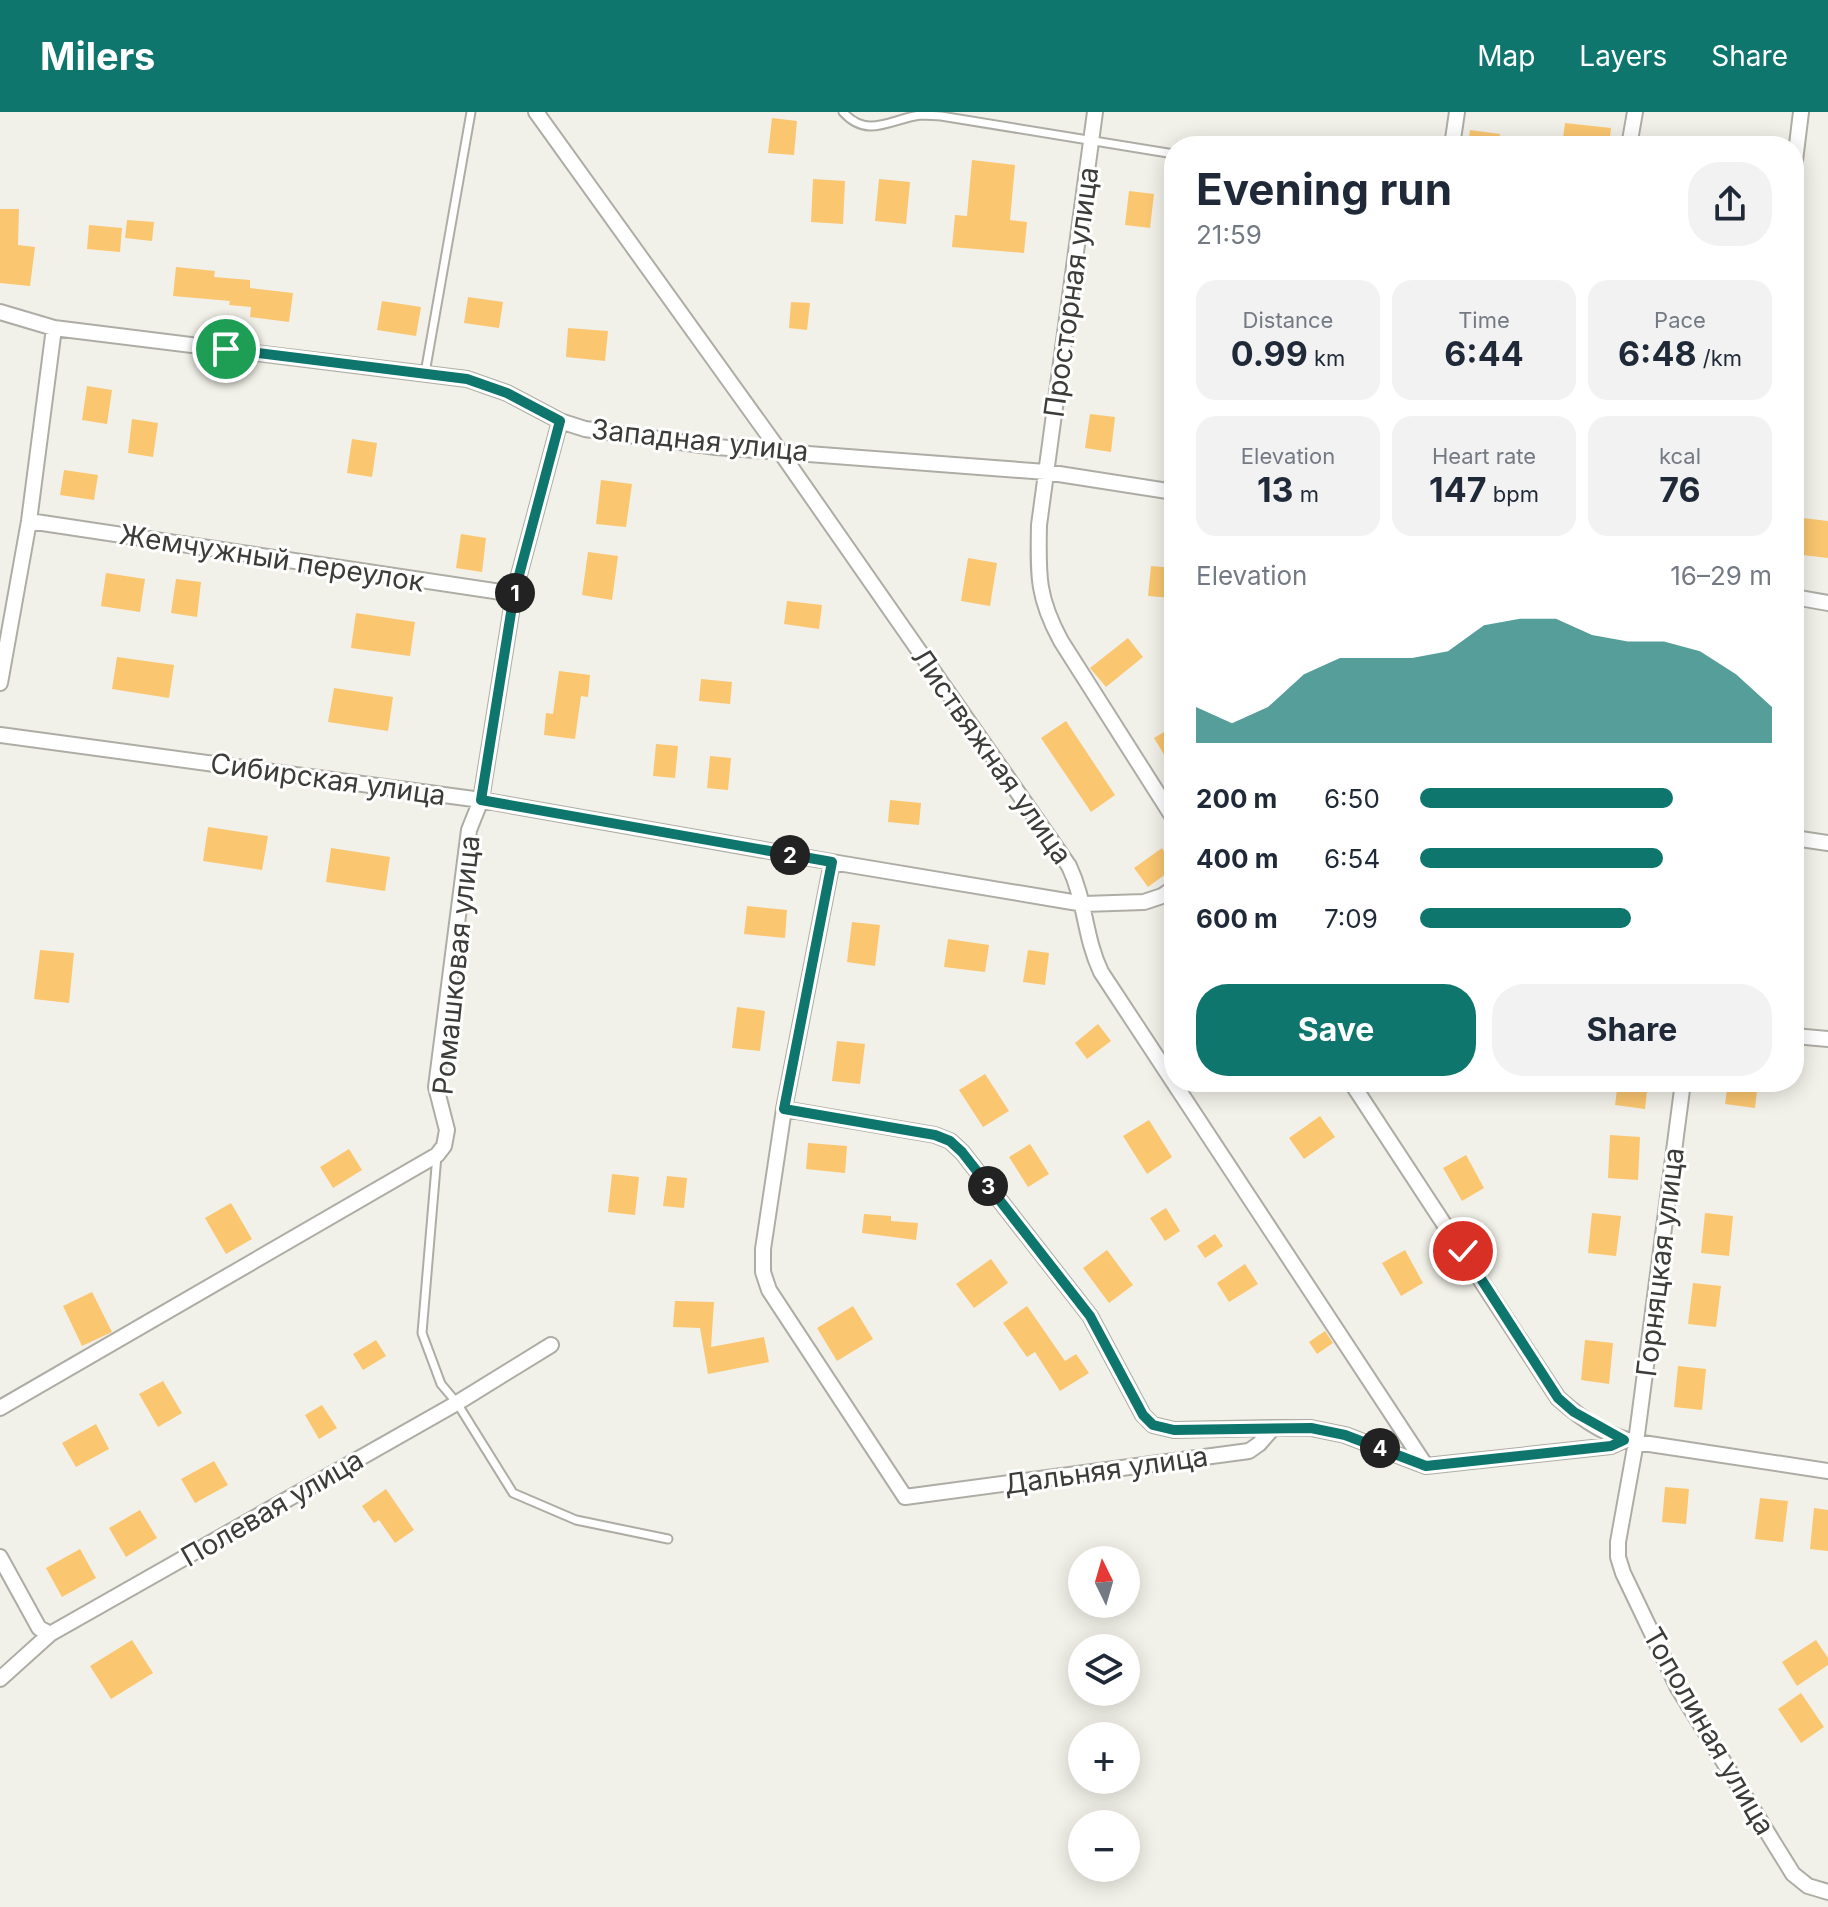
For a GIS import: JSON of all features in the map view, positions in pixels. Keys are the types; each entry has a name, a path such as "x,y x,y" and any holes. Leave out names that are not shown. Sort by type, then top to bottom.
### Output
{"street":[{"name":"Листвяжная улица","path":"536,112 779,450 1069,866 1084,904 1091,950 1101,972 1164,1068"},
{"name":"Просторная улица","path":"1046,472 1095,112"},
{"path":"1453,136 1457,112"},
{"path":"1631,136 1635,112"},
{"path":"1798,136 1801,112"},
{"name":"Западная улица","path":"0,312 54,328 467,379 507,393 560,421 585,429 687,443 1046,472 1164,490"},
{"path":"0,683 29,521 54,328"},
{"name":"Ромашковая улица","path":"437,1155 444,1146 447,1130 436,1087 469,830 481,800 514,594 560,421"},
{"path":"1046,472 1039,525 1039,579 1046,612 1061,641 1164,803"},
{"name":"Жемчужный переулок","path":"29,521 514,594"},
{"path":"1804,599 1828,603"},
{"name":"Сибирская улица","path":"0,735 481,800 1084,904 1144,902 1164,895"},
{"path":"1804,839 1828,843"},
{"path":"832,862 784,1109 935,1135 950,1141 962,1152 1090,1316 1143,1415 1153,1425 1174,1430 1311,1428 1345,1435 1426,1466 1611,1446 1630,1441"},
{"path":"1804,1037 1828,1039"},
{"name":"Листвяжная улица","path":"1180,1092 1426,1466"},
{"path":"1358,1092 1558,1398 1574,1412 1630,1441 1828,1471"},
{"name":"Горняцкая улица","path":"1630,1441 1682,1092"},
{"name":"Дальняя улица","path":"784,1109 763,1249 763,1272 769,1290 905,1497 1249,1451 1273,1428"},
{"path":"0,1408 437,1155"},
{"name":"Полевая улица","path":"0,1679 50,1634 457,1403 551,1345"},
{"name":"Тополиная улица","path":"1630,1441 1618,1542 1623,1573 1678,1688 1793,1874 1808,1886 1828,1892"},
{"path":"0,1557 39,1628 50,1634"}],"lane":[{"path":"425,373 471,112"},
{"path":"843,112 851,121 869,127 920,115 941,116 1164,152"},
{"path":"437,1155 422,1333 441,1384 457,1403 513,1493 576,1520 668,1539"}],"building":[{"path":"772,118 797,121 794,155 768,153"},
{"path":"1565,123 1611,128 1610,136 1563,136"},
{"path":"1470,130 1500,134 1500,136 1469,136"},
{"path":"972,160 1015,165 1010,220 1027,222 1024,253 952,247 955,215 967,216"},
{"path":"813,179 845,181 843,224 811,222"},
{"path":"879,179 910,182 906,224 875,221"},
{"path":"1129,191 1154,194 1150,228 1125,225"},
{"path":"0,209 19,209 18,245 35,247 30,286 0,283"},
{"path":"127,220 154,222 152,241 125,238"},
{"path":"89,225 122,228 120,252 87,249"},
{"path":"176,267 215,271 214,277 250,280 250,288 293,293 289,322 250,317 251,307 229,305 230,301 173,296"},
{"path":"468,297 503,302 499,328 464,323"},
{"path":"382,301 421,307 416,336 377,330"},
{"path":"791,302 810,303 807,330 789,328"},
{"path":"568,328 608,331 605,361 566,357"},
{"path":"87,386 112,390 107,424 82,420"},
{"path":"1090,414 1115,417 1111,452 1085,448"},
{"path":"132,419 158,423 153,457 128,453"},
{"path":"352,439 377,443 372,477 347,473"},
{"path":"64,470 98,475 94,500 60,495"},
{"path":"601,480 632,484 626,527 596,524"},
{"path":"1804,518 1828,521 1828,558 1804,555"},
{"path":"461,534 486,538 482,572 456,568"},
{"path":"588,552 618,556 612,600 582,595"},
{"path":"968,558 997,563 990,606 961,601"},
{"path":"1151,566 1164,567 1164,597 1148,596"},
{"path":"106,573 145,579 140,612 101,606"},
{"path":"176,579 201,582 197,617 171,613"},
{"path":"787,601 822,605 819,629 784,624"},
{"path":"356,613 415,622 410,656 351,648"},
{"path":"1128,638 1143,657 1106,687 1090,668"},
{"path":"117,657 174,665 169,698 112,689"},
{"path":"559,671 590,675 588,697 581,696 575,739 544,735 546,713 553,714"},
{"path":"701,679 732,682 730,704 699,701"},
{"path":"334,688 393,697 388,731 328,722"},
{"path":"1066,721 1115,795 1091,812 1041,738"},
{"path":"1164,732 1164,754 1154,738"},
{"path":"656,744 678,746 675,778 653,776"},
{"path":"710,756 731,758 728,790 707,788"},
{"path":"890,800 921,803 919,825 888,822"},
{"path":"208,827 268,836 262,870 203,861"},
{"path":"331,848 390,857 385,891 326,882"},
{"path":"1162,848 1164,875 1148,887 1134,868"},
{"path":"747,906 787,910 785,938 744,934"},
{"path":"852,922 880,925 875,966 847,962"},
{"path":"948,939 989,945 985,972 944,967"},
{"path":"40,950 74,953 69,1003 34,999"},
{"path":"1028,950 1049,953 1045,985 1023,982"},
{"path":"737,1007 765,1011 760,1051 732,1048"},
{"path":"1098,1024 1111,1041 1087,1059 1075,1043"},
{"path":"837,1041 865,1044 860,1084 832,1081"},
{"path":"985,1074 1009,1111 983,1127 959,1090"},
{"path":"1617,1092 1647,1092 1645,1109 1615,1105"},
{"path":"1727,1092 1757,1092 1755,1108 1725,1104"},
{"path":"1320,1116 1335,1137 1304,1159 1289,1138"},
{"path":"1149,1120 1172,1157 1147,1174 1123,1136"},
{"path":"1610,1135 1640,1137 1638,1180 1608,1178"},
{"path":"808,1143 847,1146 845,1173 806,1169"},
{"path":"1030,1144 1049,1174 1028,1187 1009,1157"},
{"path":"349,1149 362,1170 333,1188 320,1167"},
{"path":"1466,1155 1484,1188 1462,1201 1443,1168"},
{"path":"612,1174 639,1177 635,1215 608,1212"},
{"path":"667,1176 687,1178 684,1208 663,1206"},
{"path":"231,1203 252,1239 226,1254 205,1218"},
{"path":"1166,1208 1180,1231 1165,1241 1150,1218"},
{"path":"1592,1213 1621,1216 1616,1256 1588,1253"},
{"path":"1705,1213 1733,1216 1729,1256 1701,1253"},
{"path":"864,1214 891,1216 891,1221 918,1223 916,1240 862,1233"},
{"path":"1215,1234 1223,1246 1205,1258 1197,1246"},
{"path":"1107,1250 1133,1285 1109,1303 1083,1268"},
{"path":"1405,1250 1423,1283 1401,1296 1382,1263"},
{"path":"991,1259 1008,1283 974,1308 956,1284"},
{"path":"1245,1264 1258,1284 1229,1302 1217,1283"},
{"path":"1693,1283 1721,1286 1716,1327 1688,1324"},
{"path":"92,1292 112,1332 82,1346 63,1306"},
{"path":"675,1301 714,1302 711,1347 764,1337 769,1362 708,1374 700,1328 673,1327"},
{"path":"853,1306 873,1339 837,1361 817,1328"},
{"path":"1027,1306 1065,1361 1076,1354 1089,1373 1060,1391 1035,1352 1027,1357 1003,1323"},
{"path":"1325,1331 1333,1343 1317,1354 1309,1342"},
{"path":"376,1340 386,1356 363,1370 353,1354"},
{"path":"1585,1340 1613,1343 1609,1384 1581,1380"},
{"path":"1678,1366 1706,1369 1702,1410 1674,1407"},
{"path":"163,1381 182,1413 158,1427 139,1394"},
{"path":"322,1405 337,1428 319,1439 305,1415"},
{"path":"96,1424 109,1449 76,1467 62,1443"},
{"path":"214,1461 228,1485 195,1503 181,1479"},
{"path":"1665,1487 1689,1489 1686,1524 1662,1522"},
{"path":"386,1489 414,1530 395,1543 379,1520 374,1523 362,1506"},
{"path":"1760,1498 1788,1501 1783,1542 1755,1539"},
{"path":"1814,1508 1828,1510 1828,1551 1810,1549"},
{"path":"140,1510 157,1538 126,1557 109,1528"},
{"path":"80,1549 96,1578 62,1597 46,1568"},
{"path":"132,1640 153,1673 111,1699 90,1666"},
{"path":"1816,1640 1828,1658 1828,1665 1797,1686 1782,1662"},
{"path":"1801,1693 1824,1727 1801,1743 1778,1709"}],"route":[{"path":"226,349 467,379 507,393 560,421 514,594 481,800 832,862 784,1109 935,1135 950,1141 962,1152 1090,1316 1143,1415 1153,1425 1174,1430 1311,1428 1345,1435 1426,1466 1611,1446 1624,1440 1574,1412 1558,1398 1463,1251"}]}
